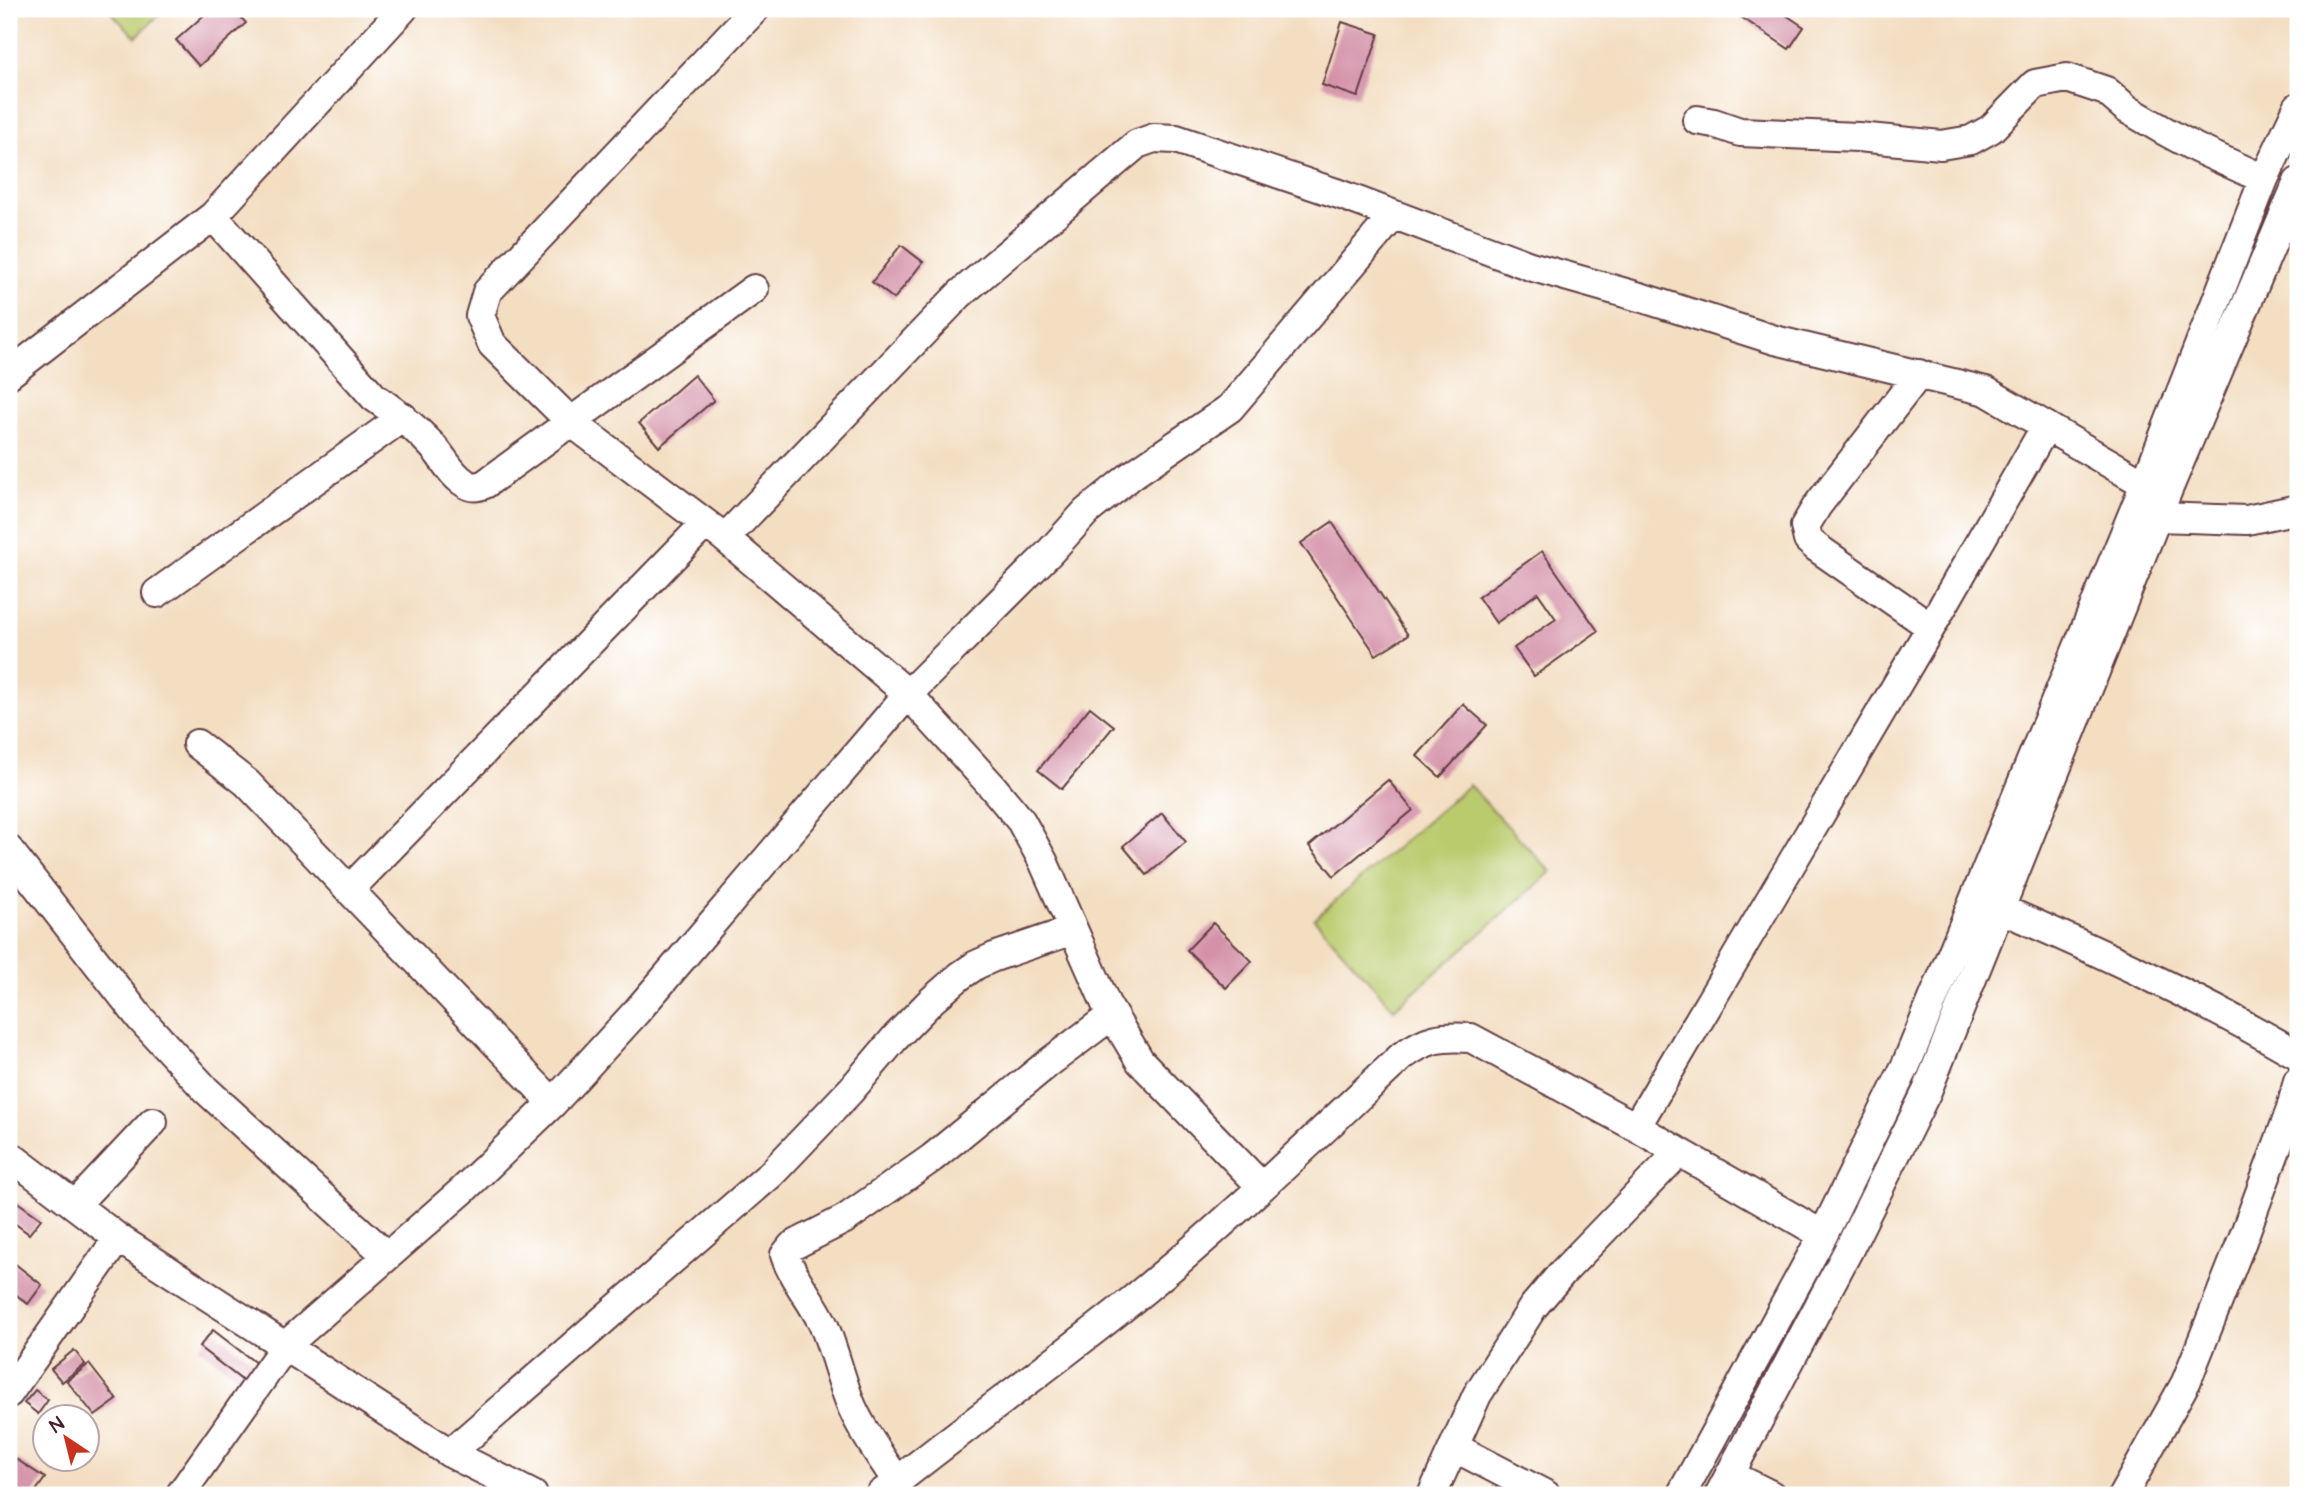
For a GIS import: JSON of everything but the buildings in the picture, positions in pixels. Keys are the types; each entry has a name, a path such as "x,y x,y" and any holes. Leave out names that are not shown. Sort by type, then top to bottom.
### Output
{"street":[{"path":"9,374 213,216 403,9"},
{"path":"755,9 487,292 480,316 492,344 571,422 715,531 908,694 1021,821 1042,860 1112,1015 1140,1061 1262,1187"},
{"path":"1697,120 1740,132 1858,137 1941,145 1971,140 1991,129 2035,84 2067,78 2106,91 2127,109 2163,130 2264,179"},
{"path":"1681,1495 1823,1236 1909,1058 2096,636 2151,500 2264,179 2298,107"},
{"path":"350,889 960,294 1137,144 1154,138 1177,139 1530,266 1775,340 1986,391 2046,426 2151,500 2247,520 2298,509"},
{"path":"2151,500 2298,182"},
{"path":"180,1495 285,1346 463,1190 553,1103 637,1011 908,694 1049,553 1086,512 1132,475 1230,408 1394,215"},
{"path":"213,216 374,397 403,417 467,486 485,484 754,289"},
{"path":"1919,374 1817,506 1805,526 1808,540 1816,547 1931,627"},
{"path":"157,593 403,417"},
{"path":"1636,1127 1931,627 2046,426"},
{"path":"1771,1495 1725,1485 1848,1251 1927,1091 2001,909 2096,636"},
{"path":"197,744 247,783 553,1103"},
{"path":"9,850 140,1018 206,1090 387,1256"},
{"path":"2001,909 2113,958 2237,1020 2298,1055"},
{"path":"450,1454 771,1174 851,1090 895,1038 960,976 994,957 1073,930"},
{"path":"1112,1015 932,1158 845,1219 792,1246 785,1255 824,1325 851,1404 888,1488 1132,1300 1262,1187 1402,1056 1423,1041 1452,1037 1471,1038 1636,1127 1823,1236"},
{"path":"2123,1495 2186,1382 2242,1241 2291,1109 2298,1081"},
{"path":"75,1205 153,1122"},
{"path":"1432,1495 1477,1395 1533,1307 1562,1273 1679,1152"},
{"path":"9,1155 118,1238 450,1454 533,1495"},
{"path":"9,1393 118,1238"},
{"path":"1454,1447 1546,1495"}],"green space":[{"path":"107,9 165,9 136,37"},
{"path":"1469,785 1551,872 1394,1009 1314,919"}]}
